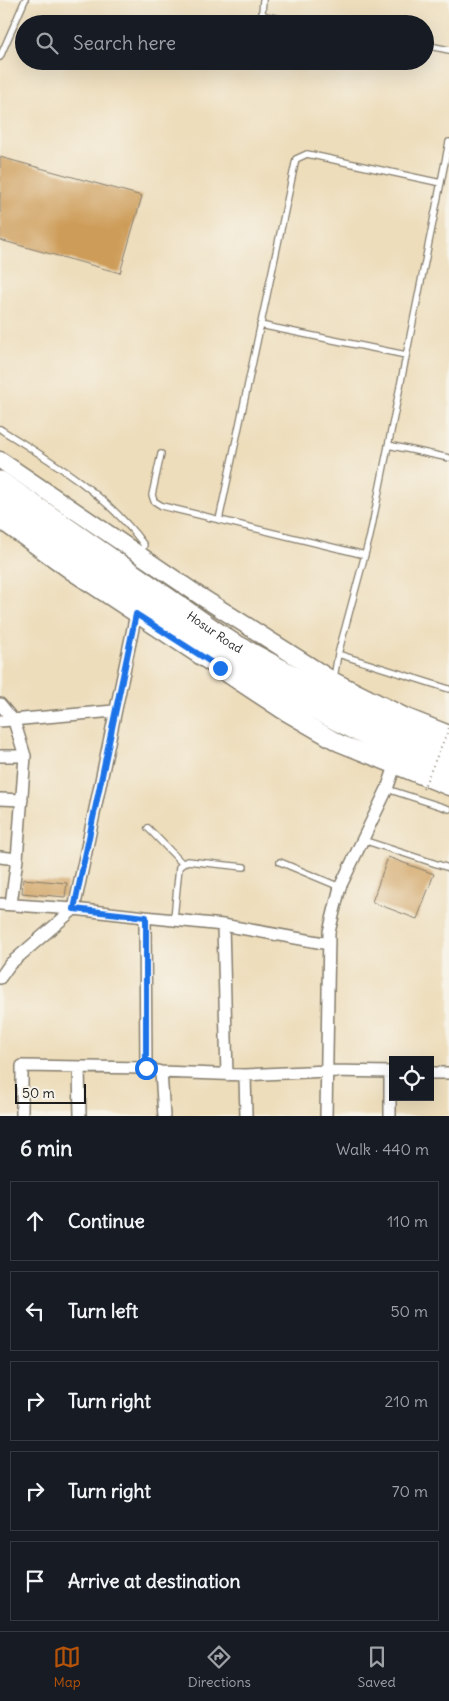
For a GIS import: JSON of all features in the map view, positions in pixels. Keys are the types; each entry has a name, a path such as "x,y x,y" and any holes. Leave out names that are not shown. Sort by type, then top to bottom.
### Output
{"highway":[{"name":"Hosur Road","path":"0,482 231,643 388,728 449,752"},
{"name":"Hosur Road","path":"0,502 232,660 362,734 449,770"}],"street":[{"path":"0,460 140,556 334,680 404,716 449,734"},
{"path":"0,520 136,614 290,715 339,743 449,786"},
{"path":"0,978 10,964 74,909 114,711 136,614"},
{"path":"0,704 14,721 25,756 17,859 6,904 174,918 329,944"},
{"path":"0,721 114,711"},
{"path":"0,756 25,756"},
{"path":"326,1116 329,932 340,887 364,840 387,788 395,784 402,769"},
{"path":"0,799 22,800"},
{"path":"0,857 17,859"},
{"path":"146,917 146,1068"},
{"path":"223,925 227,1074"},
{"path":"22,1116 22,1066 146,1068 160,1072 245,1075 327,1070 389,1072"},
{"path":"79,1067 80,1116"},
{"path":"160,1072 164,1116"},
{"path":"434,1073 449,1073"},
{"path":"245,1075 246,1116"},
{"path":"390,1101 390,1116"}],"lane":[{"path":"18,15 24,0"},
{"path":"263,0 262,13 264,15"},
{"path":"0,57 15,21"},
{"path":"434,48 449,50"},
{"path":"334,680 338,654 365,555 449,142"},
{"path":"219,520 296,159 307,154 440,183"},
{"path":"260,325 406,355"},
{"path":"0,430 60,465 133,529 144,545 140,556"},
{"path":"388,445 449,458"},
{"path":"161,454 152,495 154,501 162,506 365,555"},
{"path":"338,654 449,689"},
{"path":"387,788 449,809"},
{"path":"148,828 182,863"},
{"path":"364,840 449,868"},
{"path":"174,918 179,867 182,863 187,861 244,867"},
{"path":"280,862 340,887"}],"path":[{"path":"423,789 449,728"}],"building":[{"path":"0,157 142,196 120,273 0,240"},
{"path":"388,857 434,874 417,919 372,902"},
{"path":"23,879 67,883 65,897 22,893"}],"route":[{"path":"146,1068 146,917 74,909 136,614 220,668"}]}
